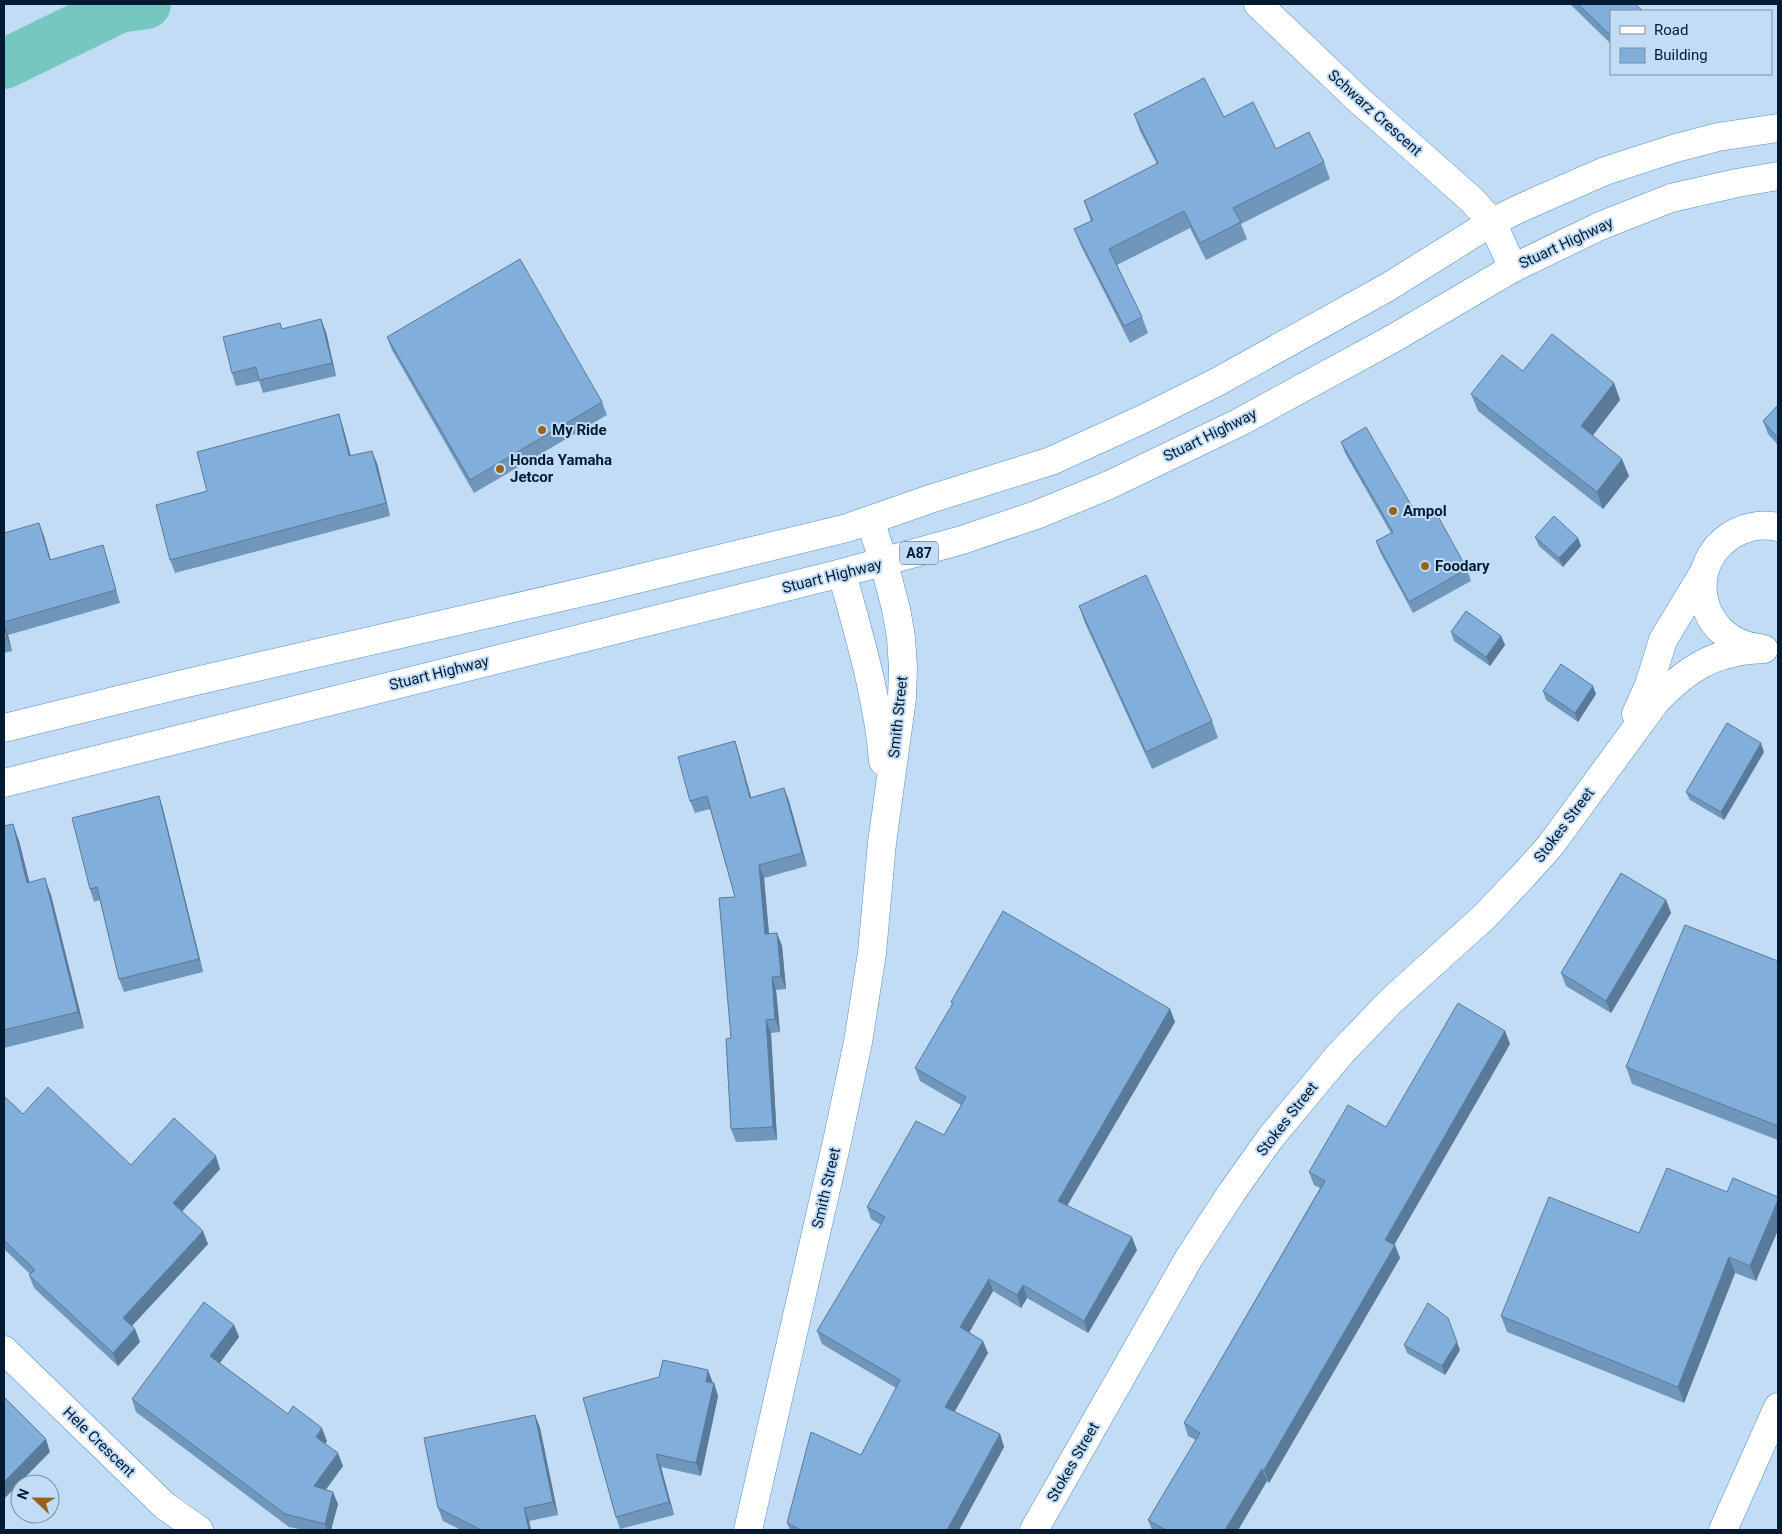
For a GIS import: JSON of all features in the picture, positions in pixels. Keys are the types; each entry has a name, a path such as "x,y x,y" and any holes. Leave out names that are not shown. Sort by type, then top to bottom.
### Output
{"main road":[{"name":"Schwarz Crescent","path":"1258,4 1360,101 1472,200 1492,222 1514,268"},
{"path":"4,728 183,684 586,592 830,532 1051,461 1143,419 1217,382 1388,288 1492,222 1605,171 1676,148 1718,137 1778,128"},
{"name":"Stuart Highway","path":"4,783 842,573 971,537 1036,515 1109,485 1238,423 1394,338 1514,268 1600,226 1671,198 1778,176"},
{"name":"Smith Street","path":"748,1530 838,1137 858,1042 872,953 882,843 902,698 903,668 901,636 896,609 884,562 870,520"},
{"path":"1774,648 1748,647 1734,642 1720,631 1710,616 1704,602 1702,590 1708,559 1729,536 1744,528 1758,526 1778,527"},
{"name":"Smith Street","path":"830,532 865,658 880,726 883,762 882,843"},
{"path":"1610,762 1649,685 1663,640 1704,572"},
{"path":"1610,762 1657,700 1687,672 1732,652 1774,648"},
{"name":"Stokes Street","path":"1034,1530 1190,1258 1232,1192 1271,1137 1340,1054 1391,1000 1484,917 1524,876 1550,846 1610,762"},
{"name":"Hele Crescent","path":"4,1350 165,1506 199,1530"},
{"path":"1723,1530 1778,1407"}],"building":[{"path":"1578,4 1635,4 1642,10 1610,10 1610,35"},
{"path":"1204,78 1224,117 1253,102 1276,149 1309,132 1324,162 1233,208 1241,222 1200,243 1184,211 1109,249 1142,317 1124,326 1074,229 1093,220 1084,201 1158,163 1134,114"},
{"path":"520,259 602,402 470,480 387,337"},
{"path":"321,319 332,363 259,380 256,367 232,373 223,337 280,323 282,329"},
{"path":"1552,334 1614,383 1581,426 1622,459 1597,492 1471,394 1502,355 1523,371"},
{"path":"1778,405 1778,438 1763,421"},
{"path":"339,414 349,456 372,451 386,503 170,560 156,505 207,491 197,452"},
{"path":"1366,427 1418,517 1434,509 1467,569 1409,602 1376,541 1393,532 1341,442"},
{"path":"1554,516 1578,538 1559,558 1535,537"},
{"path":"39,523 50,560 103,545 116,590 4,622 4,533"},
{"path":"1146,575 1212,721 1146,752 1079,606"},
{"path":"1466,611 1501,636 1486,657 1451,632"},
{"path":"4,625 7,638 4,639"},
{"path":"1561,664 1593,686 1575,713 1543,691"},
{"path":"1727,723 1761,743 1721,812 1686,792"},
{"path":"735,741 750,798 784,788 802,853 759,865 765,934 777,933 781,976 772,977 775,1019 766,1020 773,1127 731,1129 726,1039 731,1038 719,898 735,897 707,796 690,801 678,757"},
{"path":"159,796 199,959 119,979 97,887 90,889 72,818"},
{"path":"13,824 27,883 45,878 78,1012 4,1030 4,826"},
{"path":"1621,873 1666,900 1606,1001 1561,973"},
{"path":"1003,911 1170,1009 1058,1201 1132,1237 1084,1321 1023,1285 1017,1295 989,1279 960,1327 983,1341 945,1407 1000,1434 947,1530 801,1530 787,1523 811,1432 861,1455 900,1380 817,1331 885,1217 867,1207 916,1121 944,1135 966,1097 915,1068"},
{"path":"1685,925 1778,961 1778,1126 1626,1067"},
{"path":"1458,1003 1505,1031 1385,1240 1395,1245 1264,1470 1262,1469 1225,1530 1166,1530 1148,1520 1200,1433 1184,1423 1325,1181 1309,1172 1348,1105 1386,1127"},
{"path":"48,1087 131,1165 174,1118 216,1156 173,1203 203,1231 123,1318 135,1329 113,1353 29,1275 35,1270 4,1240 4,1096 23,1114"},
{"path":"1667,1168 1727,1192 1733,1178 1778,1197 1750,1266 1729,1257 1678,1387 1501,1316 1549,1197 1639,1233"},
{"path":"204,1302 234,1325 210,1356 288,1414 293,1406 322,1428 316,1437 338,1453 314,1486 333,1492 325,1524 285,1514 132,1399"},
{"path":"1428,1303 1448,1318 1457,1342 1442,1366 1404,1345"},
{"path":"663,1360 708,1370 706,1382 714,1383 696,1463 656,1454 669,1502 616,1517 583,1398 659,1377"},
{"path":"4,1397 46,1439 4,1482"},
{"path":"535,1415 553,1502 524,1508 529,1530 481,1530 438,1508 424,1438"}],"waterway":[{"path":"4,64 119,8 146,4"}],"place":[{"name":"My Ride","path":"542,430"},
{"name":"Honda Yamaha Jetcor","path":"500,469"},
{"name":"Ampol","path":"1393,511"},
{"name":"Foodary","path":"1425,566"}]}
